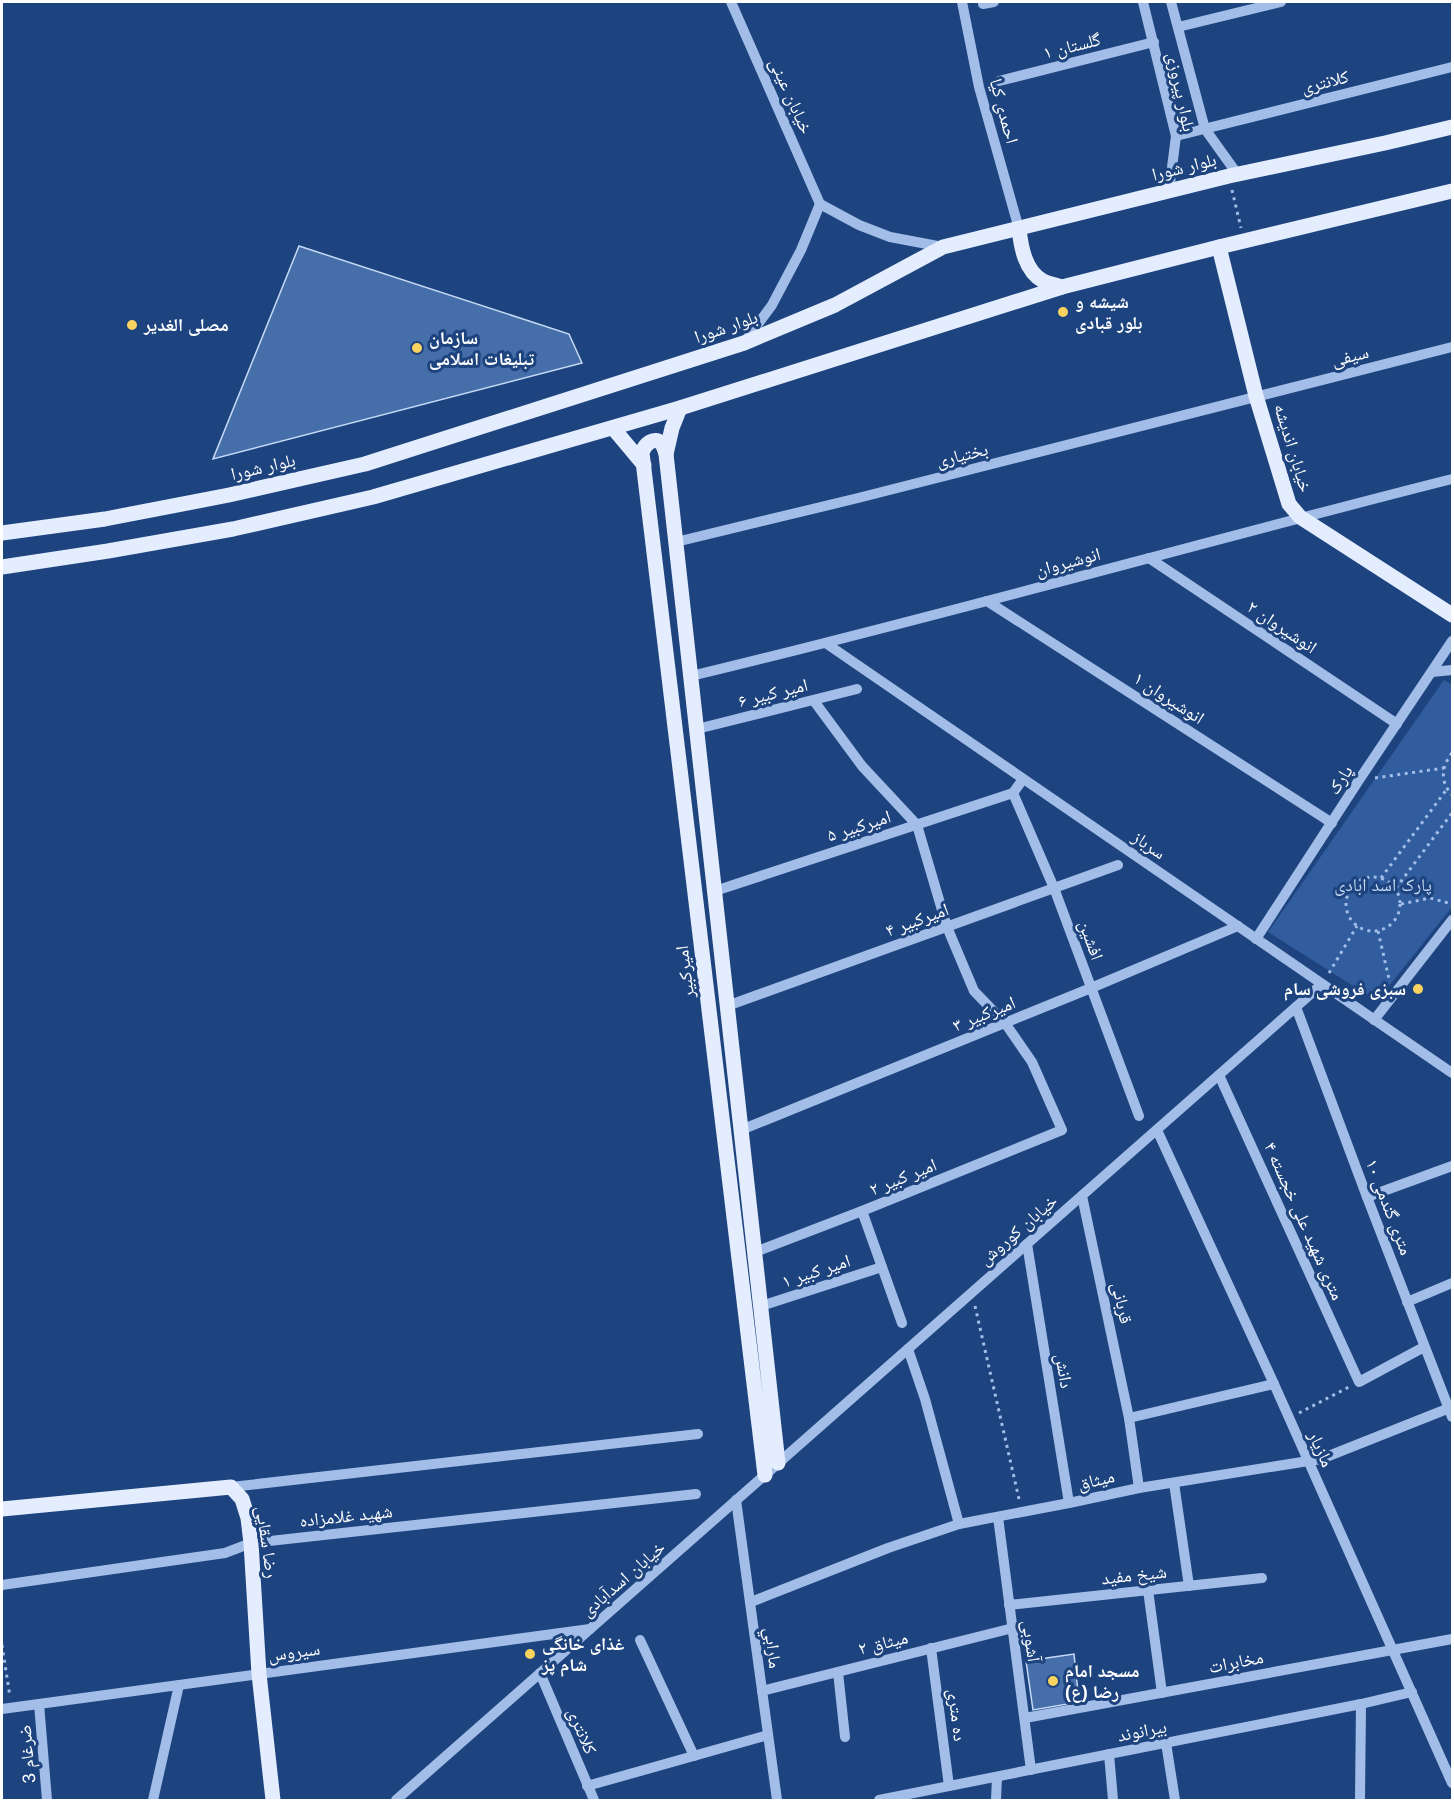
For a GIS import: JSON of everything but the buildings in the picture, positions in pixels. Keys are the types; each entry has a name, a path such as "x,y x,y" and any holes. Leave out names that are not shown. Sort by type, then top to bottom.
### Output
{"main road":[{"name":"بلوار شورا","path":"2,533 105,519 229,495 365,464 744,343 835,305 943,247 1169,191 1452,127"},
{"path":"2,567 108,551 245,526 373,497 680,408 1062,287 1452,191"},
{"path":"1019,229 1023,253 1029,267 1042,281 1062,287"},
{"name":"خیابان اندیشه","path":"1219,247 1256,396 1289,504 1300,517 1452,615"},
{"path":"666,454 672,428 680,408"},
{"path":"614,428 644,465"},
{"path":"644,465 642,453 644,446 656,441 663,444 698,729 778,1463"},
{"name":"امیرکبیر","path":"644,465 765,1475"},
{"path":"729,1176 746,1173"},
{"path":"2,1509 231,1487"},
{"name":"رضا سقایی","path":"231,1487 242,1499 248,1518 259,1674 273,1800"}],"street":[{"name":"خیابان عینی","path":"731,2 820,204"},
{"name":"احمدی کیا","path":"962,2 979,87 1019,229"},
{"name":"بلوار پیروزی","path":"1143,2 1176,136 1169,191"},
{"name":"بلوار پیروزی","path":"1171,2 1205,129 1233,176"},
{"path":"1178,27 1281,2"},
{"name":"گلستان ۱","path":"999,81 1154,42"},
{"name":"کلانتری","path":"1176,136 1452,68"},
{"path":"744,343 772,305 801,250 820,204 859,225 890,237 943,247"},
{"name":"سیفی","path":"1256,396 1452,347"},
{"name":"بختیاری","path":"676,542 1256,396"},
{"name":"انوشیروان","path":"691,676 827,644 1300,517 1452,479"},
{"name":"انوشیروان ۲","path":"1149,558 1397,724"},
{"name":"انوشیروان ۱","path":"987,601 1332,823"},
{"name":"پارک","path":"1256,939 1452,641"},
{"name":"سرباز","path":"827,644 1452,1074"},
{"path":"1432,672 1452,670"},
{"name":"امیر کبیر ۶","path":"698,729 857,689"},
{"path":"814,701 862,766 917,825 947,927 974,991 1005,1023"},
{"path":"1013,793 1023,779"},
{"name":"امیرکبیر ۵","path":"715,891 1013,793"},
{"name":"افشین","path":"1013,793 1054,888 1139,1116"},
{"name":"امیرکبیر ۴","path":"727,1006 1118,865"},
{"path":"1374,1020 1452,920"},
{"name":"امیرکبیر ۳","path":"741,1130 1238,926"},
{"name":"خیابان کوروش","path":"736,1500 1322,984"},
{"name":"۱۰ متری گندمی","path":"1296,1007 1424,1347 1451,1411"},
{"name":"امیر کبیر ۲","path":"754,1252 1062,1130 1032,1062 1005,1023"},
{"name":"۴ متری شهید علی خجسته","path":"1219,1075 1359,1382"},
{"name":"مازیار","path":"1157,1130 1274,1384 1452,1783"},
{"path":"1367,1197 1452,1166"},
{"name":"قربانی","path":"1082,1196 1129,1418 1139,1488"},
{"path":"862,1211 902,1323"},
{"name":"دانش","path":"1027,1245 1069,1503"},
{"name":"امیر کبیر ۱","path":"761,1306 882,1267"},
{"path":"1407,1302 1452,1283"},
{"path":"1359,1382 1424,1347"},
{"path":"908,1349 925,1399 959,1524"},
{"path":"1129,1418 1274,1384"},
{"name":"میثاق","path":"751,1602 888,1548 959,1524 1139,1488 1321,1459 1451,1411"},
{"path":"231,1487 698,1434"},
{"path":"1174,1483 1189,1586"},
{"name":"شهید غلامزاده","path":"2,1585 225,1553 251,1543 696,1494"},
{"name":"مارابي","path":"736,1500 777,1800"},
{"name":"خیابان اسدآبادی","path":"396,1800 736,1500"},
{"name":"آشوبی","path":"998,1516 1031,1770"},
{"name":"شیخ مفید","path":"1009,1605 1262,1578"},
{"path":"1148,1590 1162,1693"},
{"name":"سیروس","path":"7,1708 591,1628"},
{"name":"میثاق ۲","path":"762,1691 1013,1628"},
{"name":"مخابرات","path":"1025,1718 1452,1639"},
{"path":"640,1640 694,1756"},
{"name":"ده متری","path":"932,1648 949,1786"},
{"path":"838,1672 845,1737"},
{"name":"کلانتری","path":"540,1674 594,1800"},
{"path":"153,1800 179,1685"},
{"name":"بیرانوند","path":"879,1800 1412,1692"},
{"name":"ضرغام 3","path":"39,1704 47,1800"},
{"path":"1360,1800 1361,1704"},
{"path":"587,1786 768,1735"},
{"path":"1166,1743 1175,1800"},
{"path":"1109,1754 1113,1800"},
{"path":"996,1800 997,1777"}],"path":[{"path":"1233,176 1244,241"},
{"path":"1452,753 1446,761 1443,775 1447,789 1452,795"},
{"path":"1359,780 1444,768"},
{"path":"1381,878 1447,789"},
{"path":"1395,888 1452,813"},
{"path":"1374,876 1394,884 1395,888 1399,893 1401,904 1399,915 1393,924 1384,930 1373,932 1357,926 1348,914 1346,904 1348,893 1354,884 1363,878 1374,876"},
{"path":"1401,904 1430,898 1452,904"},
{"path":"1322,984 1357,926"},
{"path":"1378,931 1393,996"},
{"path":"972,1293 1022,1512"},
{"path":"1289,1418 1359,1382"},
{"path":"2,1645 7,1708"}],"green space":[{"name":"پارک اسد ابادی","path":"1444,680 1452,685 1452,907 1377,1001 1268,932"}],"place":[{"name":"شیشه و بلور قبادی","path":"1063,312"},
{"name":"مصلی الغدیر","path":"132,325"},
{"name":"سازمان تبلیغات اسلامی","path":"417,348"},
{"name":"سبزی فروشی سام","path":"1418,989"},
{"name":"غذای خانگی شام پز","path":"530,1654"},
{"name":"مسجد امام رضا (ع)","path":"1053,1681"}]}
